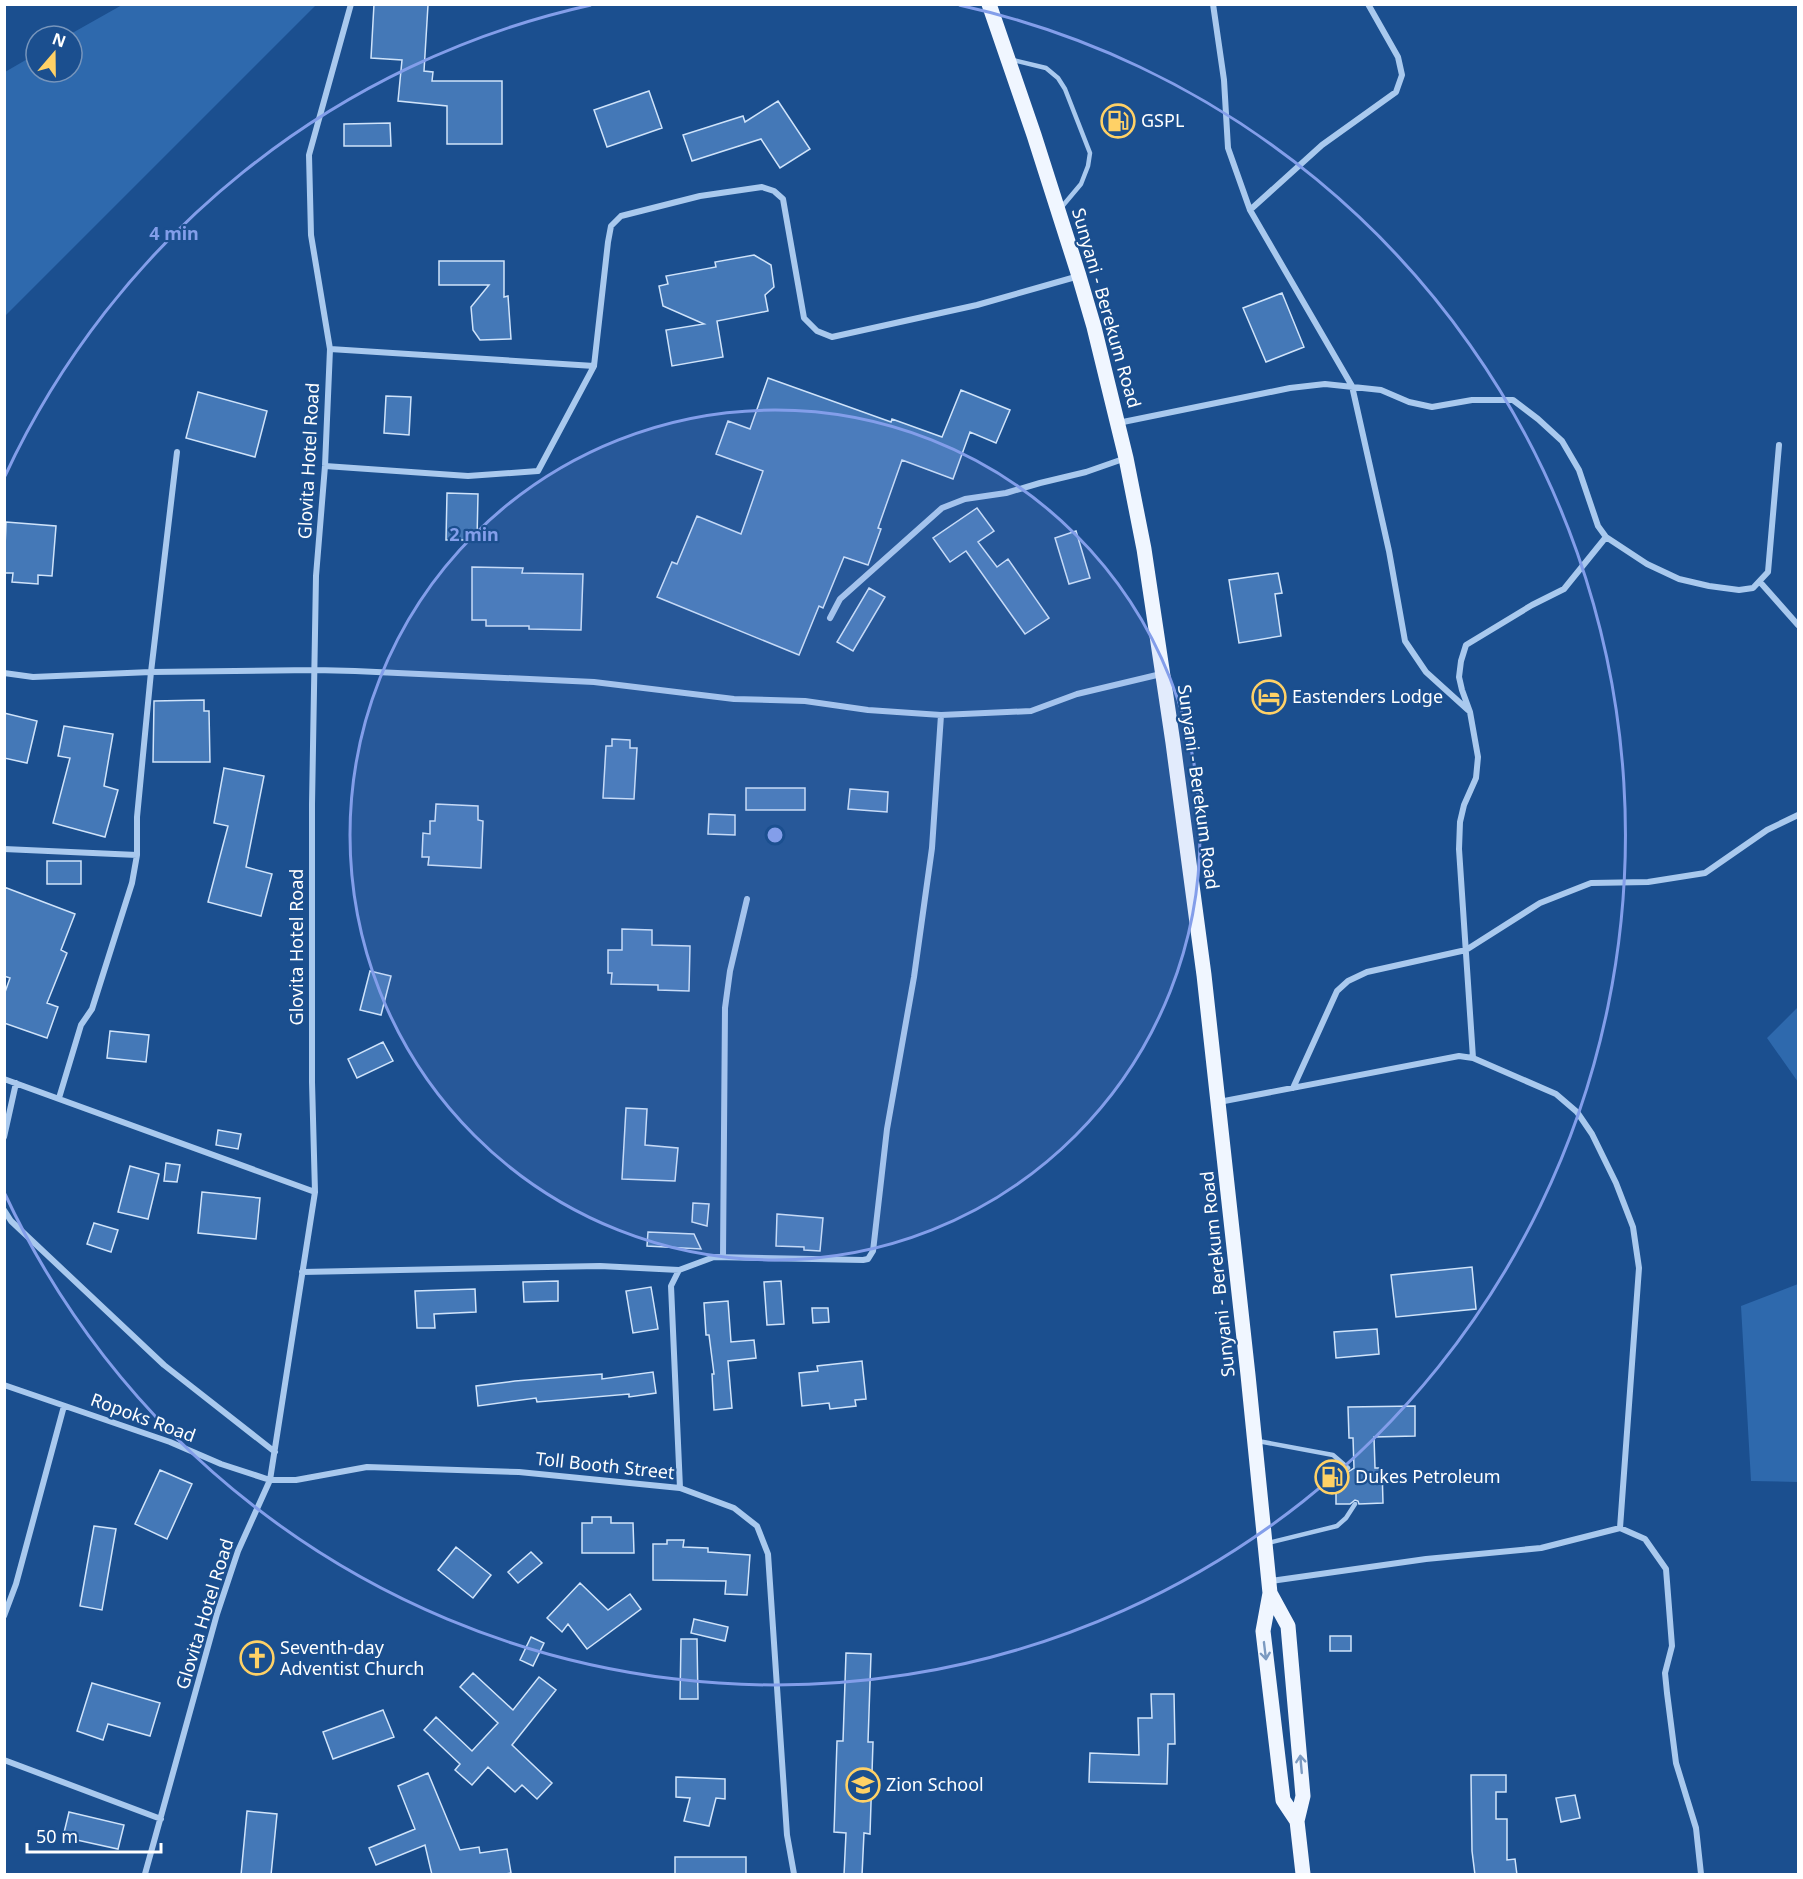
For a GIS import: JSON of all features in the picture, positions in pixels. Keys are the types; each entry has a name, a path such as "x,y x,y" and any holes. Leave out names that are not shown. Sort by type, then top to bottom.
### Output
{"main road":[{"name":"Sunyani - Berekum Road","path":"989,4 1079,276 1118,423 1144,549 1204,975 1219,1102 1269,1587 1263,1631 1283,1800 1297,1821"},
{"name":"Sunyani - Berekum Road","path":"1269,1587 1288,1626 1304,1796 1297,1821 1303,1875"}],"street":[{"name":"Glovita Hotel Road","path":"145,1875 220,1604 237,1551 270,1480 315,1192 312,1082 312,804 316,576 325,466 330,349 311,235 309,155 351,4"},
{"path":"1213,4 1224,80 1228,148 1250,210 1352,386 1389,551 1405,641 1426,672 1470,712"},
{"path":"1250,210 1322,145 1396,92 1402,75 1398,57 1368,4"},
{"path":"325,466 468,476 538,471 594,366 611,226 621,216 700,196 762,187 774,190 783,199 804,318 817,331 832,337 977,305 1079,276"},
{"path":"330,349 594,366"},
{"path":"1118,423 1290,388 1325,384 1381,390 1409,402 1432,407 1472,400 1513,400 1562,441 1579,470 1598,526 1606,537 1647,564 1679,579 1738,590 1753,588 1768,572 1779,445"},
{"path":"59,1098 81,1025 92,1009 132,883 137,855 137,817 151,672 177,452"},
{"path":"830,618 840,600 942,508 966,499 1006,493 1086,472 1126,458"},
{"path":"1473,1058 1459,849 1460,822 1464,805 1476,778 1478,757 1470,712 1459,677 1461,662 1467,645 1532,605 1564,590 1606,537"},
{"path":"1760,582 1798,625"},
{"path":"4,673 33,677 151,672 315,670 594,682 734,699 805,701 868,710 941,715 1031,711 1077,694 1163,674"},
{"path":"302,1272 600,1266 679,1270 714,1257 868,1259 873,1251 887,1129 914,976 932,848 941,715"},
{"path":"1293,1088 1337,991 1348,981 1367,972 1466,950 1540,903 1591,883 1648,882 1705,873 1767,830 1798,815"},
{"path":"4,849 137,855"},
{"path":"723,1257 725,1008 730,972 747,899"},
{"path":"1219,1102 1459,1056 1473,1058 1556,1094 1577,1112 1593,1134 1616,1183 1633,1227 1639,1268 1620,1528"},
{"path":"4,1079 315,1192"},
{"path":"4,1137 16,1083"},
{"path":"4,1210 11,1221 164,1365 275,1452"},
{"path":"679,1270 671,1286 680,1488"},
{"name":"Ropoks Road","path":"4,1385 170,1442 221,1464 270,1480"},
{"path":"4,1617 16,1584 64,1406"},
{"name":"Toll Booth Street","path":"270,1480 296,1480 367,1467 519,1472 680,1488 734,1508 757,1526 768,1554 787,1835 794,1875"},
{"path":"1269,1587 1426,1559 1541,1548 1620,1528 1645,1539 1666,1569 1672,1646 1665,1673 1667,1693 1676,1763 1696,1828 1701,1875"},
{"path":"4,1760 161,1819"}],"lane":[{"path":"1008,59 1046,68 1058,78 1065,89 1090,153 1081,184 1058,211"},
{"path":"1255,1441 1333,1455 1348,1468"},
{"path":"1265,1544 1337,1526 1346,1518 1355,1504"}],"shaded area":[{"path":"122,5 316,5 5,316 5,72 24,61 24,84 84,84 84,26"},
{"path":"1798,1007 1798,1082 1767,1038"},
{"path":"1798,1284 1798,1482 1751,1481 1741,1306"}],"building":[{"path":"374,4 428,5 424,71 433,72 432,81 502,81 502,144 447,144 447,106 398,101 402,60 371,58"},
{"path":"649,91 662,128 607,147 594,110"},
{"path":"778,101 810,149 780,168 761,139 692,161 683,135 743,116 745,122"},
{"path":"390,123 391,146 344,146 344,124"},
{"path":"754,255 771,265 774,287 765,295 768,311 717,321 723,357 672,366 666,330 704,324 663,306 659,286 668,284 666,276 716,267 715,262"},
{"path":"439,261 504,261 504,297 508,296 511,339 480,340 473,330 471,307 489,285 439,285"},
{"path":"1282,293 1304,347 1266,362 1243,308"},
{"path":"768,378 891,422 892,419 942,437 961,390 1010,410 996,443 970,432 953,479 902,460 878,528 881,529 868,565 844,557 823,608 819,606 799,655 657,597 672,562 677,564 697,516 741,534 763,471 716,454 728,421 750,429"},
{"path":"198,392 267,411 255,457 186,438"},
{"path":"386,396 411,397 409,435 384,433"},
{"path":"447,493 478,494 477,540 446,540"},
{"path":"977,508 994,531 978,542 997,567 1008,559 1049,618 1025,634 966,551 950,562 933,538"},
{"path":"6,522 56,526 52,576 38,575 38,584 12,582 13,573 4,573"},
{"path":"1076,531 1090,578 1069,584 1055,538"},
{"path":"472,567 523,568 522,573 583,574 581,630 529,629 529,626 486,626 486,620 472,620"},
{"path":"1278,573 1282,593 1275,594 1281,636 1239,643 1229,580"},
{"path":"869,588 885,597 853,651 837,642"},
{"path":"204,700 204,711 209,711 210,762 153,762 154,701"},
{"path":"4,713 37,721 27,763 4,758"},
{"path":"64,726 113,734 104,786 118,790 105,837 53,823 70,758 58,756"},
{"path":"612,739 630,740 630,748 637,748 634,799 603,798 606,746 612,746"},
{"path":"224,768 264,776 246,867 272,874 261,916 208,902 228,826 214,823"},
{"path":"746,788 805,788 805,810 746,810"},
{"path":"850,789 888,792 887,812 848,809"},
{"path":"436,804 478,806 478,820 483,821 481,868 428,865 429,857 422,857 423,833 430,834 430,821 435,821"},
{"path":"709,814 735,815 735,835 708,834"},
{"path":"47,861 81,861 81,884 47,884"},
{"path":"4,887 75,914 61,950 67,953 47,1003 58,1007 47,1038 4,1023 4,995 10,978 4,976"},
{"path":"622,929 652,930 652,945 690,946 689,991 658,990 658,985 611,984 612,973 608,973 608,950 622,950"},
{"path":"370,971 391,976 381,1015 360,1010"},
{"path":"110,1031 149,1035 146,1062 107,1058"},
{"path":"383,1042 393,1061 357,1078 348,1059"},
{"path":"626,1108 647,1109 645,1145 678,1148 675,1181 622,1179"},
{"path":"218,1130 241,1134 238,1149 216,1145"},
{"path":"166,1163 180,1165 177,1182 164,1181"},
{"path":"130,1166 159,1174 148,1219 118,1212"},
{"path":"202,1192 260,1198 256,1239 198,1233"},
{"path":"693,1203 709,1204 707,1226 692,1222"},
{"path":"777,1214 823,1218 820,1251 804,1250 804,1247 776,1246"},
{"path":"94,1223 118,1230 111,1252 87,1244"},
{"path":"648,1232 694,1234 701,1249 647,1246"},
{"path":"1472,1267 1476,1309 1396,1317 1391,1275"},
{"path":"558,1281 558,1301 524,1302 523,1282"},
{"path":"781,1281 784,1324 767,1325 764,1282"},
{"path":"651,1287 658,1329 633,1333 626,1291"},
{"path":"475,1289 476,1312 434,1314 435,1328 417,1328 415,1291"},
{"path":"728,1301 731,1342 754,1340 756,1358 728,1361 732,1408 714,1410 712,1374 714,1374 709,1335 706,1335 704,1303"},
{"path":"812,1308 828,1308 829,1322 813,1323"},
{"path":"1377,1329 1379,1354 1336,1358 1334,1332"},
{"path":"862,1361 866,1399 855,1400 856,1406 830,1409 829,1403 802,1406 799,1373 818,1371 817,1366"},
{"path":"653,1372 656,1393 629,1397 629,1394 537,1402 536,1398 478,1406 476,1386 602,1374 602,1379"},
{"path":"1415,1406 1415,1436 1374,1437 1375,1468 1382,1468 1383,1503 1359,1504 1355,1500 1350,1504 1336,1504 1336,1469 1348,1472 1354,1468 1353,1438 1349,1438 1348,1407"},
{"path":"160,1470 192,1484 167,1539 135,1524"},
{"path":"592,1517 611,1517 611,1523 633,1523 634,1553 582,1553 582,1523 592,1523"},
{"path":"94,1526 116,1529 102,1610 80,1606"},
{"path":"667,1540 684,1540 683,1547 708,1548 708,1552 750,1555 747,1595 725,1594 726,1581 653,1580 653,1544 667,1544"},
{"path":"456,1547 491,1575 473,1598 438,1570"},
{"path":"531,1552 542,1563 518,1583 508,1572"},
{"path":"580,1583 608,1610 630,1594 641,1609 587,1649 568,1624 562,1632 547,1618"},
{"path":"694,1619 728,1627 725,1641 691,1633"},
{"path":"1330,1636 1351,1636 1351,1651 1330,1651"},
{"path":"531,1637 544,1643 533,1666 520,1660"},
{"path":"681,1639 697,1639 698,1699 680,1699"},
{"path":"846,1653 871,1654 868,1742 873,1742 870,1834 864,1833 862,1875 844,1875 846,1833 834,1832 837,1741 843,1741"},
{"path":"473,1673 513,1710 539,1677 556,1690 512,1745 552,1783 537,1799 522,1785 515,1792 488,1767 472,1785 455,1770 460,1764 424,1730 436,1717 472,1751 498,1723 460,1687"},
{"path":"92,1683 160,1703 150,1736 108,1724 103,1740 77,1731"},
{"path":"1151,1694 1174,1694 1175,1744 1168,1744 1167,1784 1089,1782 1090,1753 1139,1755 1138,1718 1152,1718"},
{"path":"383,1710 394,1737 333,1759 323,1732"},
{"path":"428,1773 460,1850 479,1847 480,1853 507,1849 511,1873 432,1875 425,1845 376,1865 369,1848 415,1829 398,1786"},
{"path":"1471,1775 1506,1775 1506,1792 1496,1792 1496,1819 1507,1819 1507,1860 1515,1859 1517,1875 1475,1875 1472,1851"},
{"path":"676,1777 725,1779 725,1799 716,1798 709,1826 684,1821 690,1798 676,1797"},
{"path":"1575,1795 1580,1818 1561,1822 1556,1798"},
{"path":"247,1811 277,1814 271,1875 241,1875"},
{"path":"69,1812 124,1825 118,1849 63,1837"},
{"path":"675,1857 746,1857 746,1875 675,1875"}],"place":[{"name":"GSPL","path":"1118,121"},
{"name":"Eastenders Lodge","path":"1269,697"},
{"name":"Dukes Petroleum","path":"1332,1477"},
{"name":"Seventh-day Adventist Church","path":"257,1658"},
{"name":"Zion School","path":"863,1785"}]}
